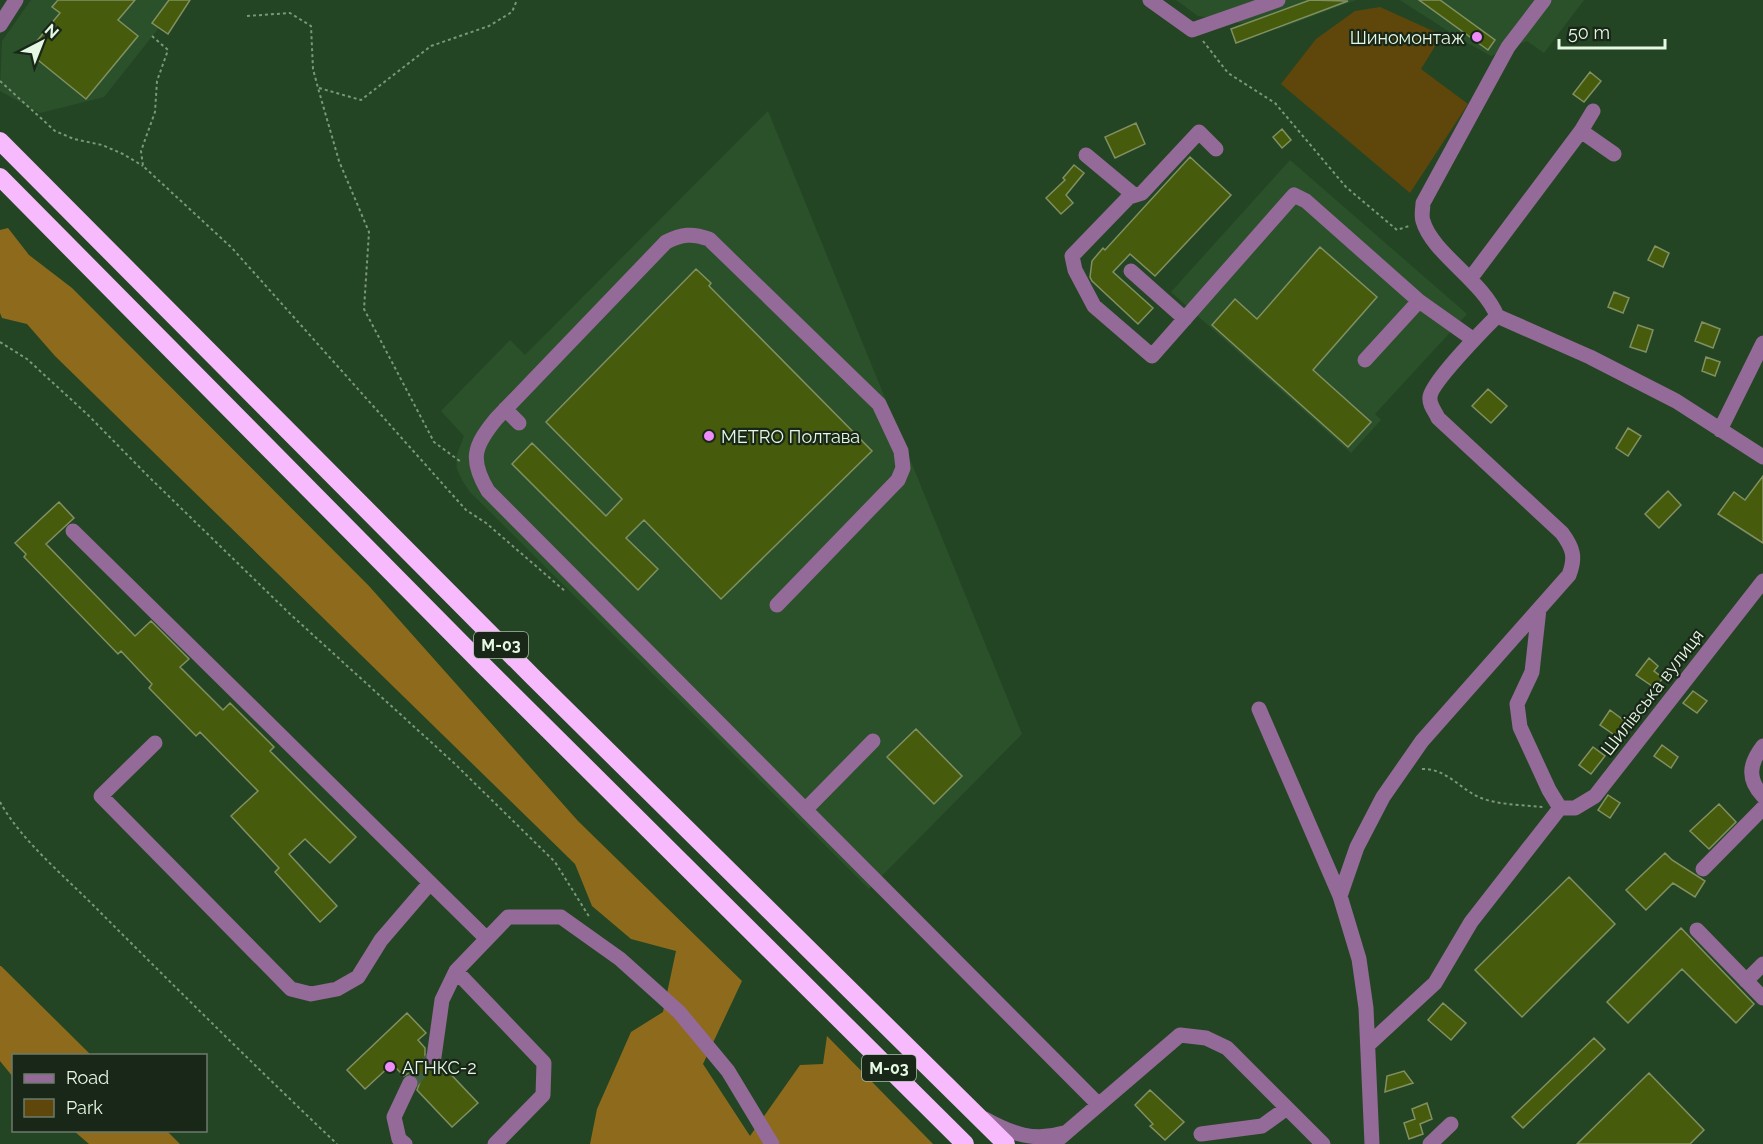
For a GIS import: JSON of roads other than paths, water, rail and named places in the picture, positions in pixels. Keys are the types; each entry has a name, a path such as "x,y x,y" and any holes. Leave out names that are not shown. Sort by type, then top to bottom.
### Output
{"highway":[{"name":"М-03","path":"0,141 534,678 1006,1144"},
{"name":"М-03","path":"0,177 483,665 965,1144"}],"street":[{"path":"0,26 16,0"},
{"path":"1150,0 1192,30 1278,0"},
{"path":"1237,0 1250,10"},
{"path":"1544,0 1508,47 1423,203 1422,220 1431,238 1491,301 1497,315 1590,357 1676,401 1763,457"},
{"path":"1470,279 1581,131 1593,111"},
{"path":"1581,131 1614,154"},
{"path":"1216,148 1198,132 1142,193 1129,196 1072,256 1075,270 1094,306 1152,356 1294,195 1306,201 1419,301 1474,340"},
{"path":"1086,155 1134,195"},
{"path":"777,605 898,480 903,468 901,451 879,404 709,239 696,234 681,235 666,242 505,409 478,445 475,460 478,475 488,491 1098,1104"},
{"path":"1131,271 1185,319"},
{"path":"1365,360 1419,301"},
{"path":"1340,896 1357,847 1383,797 1401,770 1422,741 1569,575 1574,564 1573,548 1562,534 1438,418 1430,403 1430,393 1497,315"},
{"path":"1720,430 1763,343"},
{"path":"505,409 519,423"},
{"path":"73,531 487,939"},
{"name":"Шилівська вулиця","path":"1560,808 1575,808 1595,796 1763,581"},
{"path":"1368,1046 1435,983 1471,922 1560,808 1549,790 1520,727 1517,704 1532,672 1539,609"},
{"path":"1259,709 1340,896 1359,959 1366,1008 1372,1144"},
{"path":"806,809 873,741"},
{"path":"154,743 101,796 291,989 311,994 337,989 358,977 381,939 430,883"},
{"path":"1763,746 1752,762 1751,771 1755,787 1763,796"},
{"path":"1703,869 1763,808"},
{"path":"434,1057 442,1000 456,971 508,917 561,917 620,959 680,1012 728,1071 772,1144"},
{"path":"1696,930 1763,998"},
{"path":"1746,981 1763,964"},
{"path":"456,971 544,1063 543,1095 495,1144"},
{"path":"1053,1144 1063,1139 1098,1104 1180,1035 1206,1038 1227,1048 1323,1144"},
{"path":"405,1144 399,1139 394,1117 410,1083"},
{"path":"1201,1134 1262,1126 1287,1108"},
{"path":"976,1114 1019,1135 1063,1139"},
{"path":"1431,1144 1451,1124"}],"tunnel":[{"path":"410,1083 434,1057"}],"place":[{"name":"Шиномонтаж","path":"1477,37"},
{"name":"METRO Полтава","path":"709,436"},
{"name":"АГНКС-2","path":"390,1067"}]}
